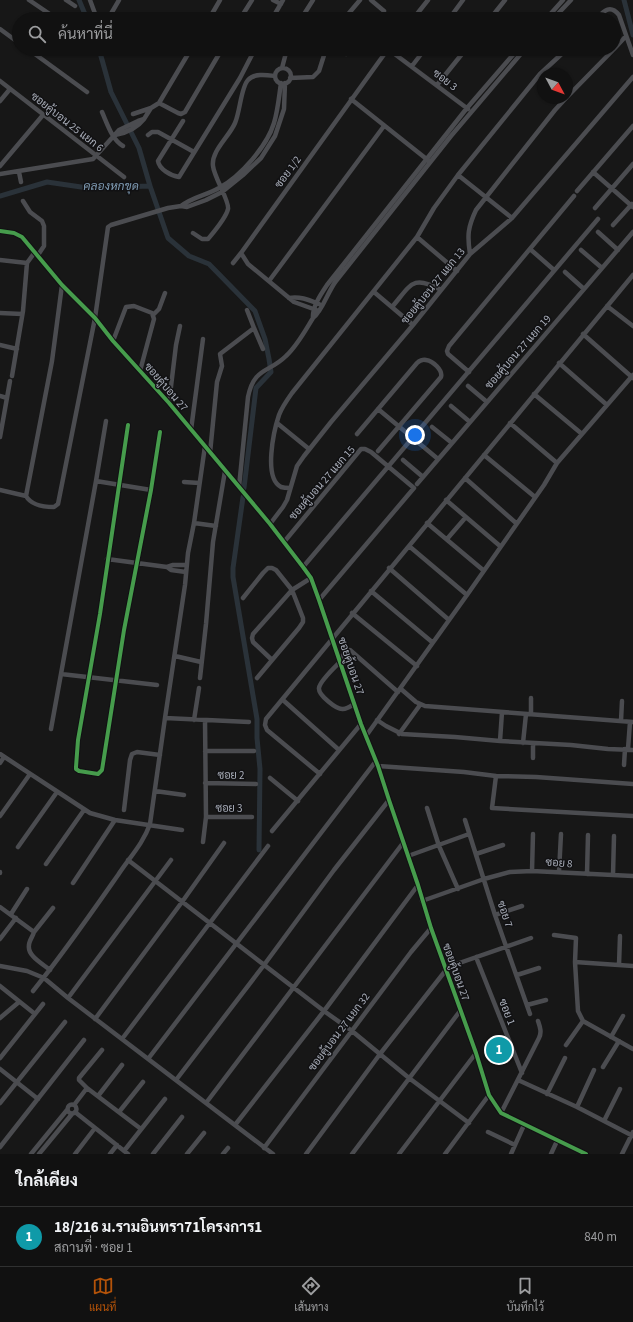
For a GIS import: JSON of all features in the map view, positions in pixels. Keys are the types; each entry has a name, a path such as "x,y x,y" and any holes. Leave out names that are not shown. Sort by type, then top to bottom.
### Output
{"street":[{"path":"29,0 47,12"},
{"path":"66,0 75,6"},
{"path":"90,0 94,12"},
{"path":"112,12 119,0"},
{"path":"213,12 220,0"},
{"path":"244,12 252,0"},
{"path":"272,0 282,2 276,12"},
{"path":"305,12 312,0"},
{"path":"351,12 360,0"},
{"path":"370,0 384,12"},
{"path":"419,12 428,0"},
{"path":"454,12 463,0"},
{"path":"496,12 505,0"},
{"path":"552,12 563,0"},
{"path":"560,12 571,0"},
{"path":"604,12 610,9 617,12"},
{"path":"621,21 633,55"},
{"path":"0,29 12,38"},
{"path":"621,41 626,36"},
{"path":"38,56 87,92"},
{"path":"133,114 151,108 159,103 187,56"},
{"path":"159,103 178,113 181,114 185,112 218,56"},
{"path":"183,121 158,161 160,167 173,176 179,177 240,78 251,56"},
{"path":"282,68 285,56"},
{"path":"283,83 288,81 290,78 313,77 319,71 324,56"},
{"name":"ซอย 1/2","path":"233,263 383,56"},
{"name":"ซอย 3","path":"398,56 469,110"},
{"path":"412,66 420,56"},
{"path":"437,85 460,56"},
{"path":"317,310 317,303 322,291 512,56"},
{"path":"469,110 519,56"},
{"path":"290,488 284,488 275,481 272,473 271,460 277,423 280,414 292,393 417,237 434,208 458,175 540,74 559,56"},
{"path":"573,92 607,56"},
{"path":"275,76 277,70 282,68 289,70 290,78"},
{"path":"193,233 205,240 208,240 228,209 228,204 221,190 213,166 216,154 234,125 239,113 246,82 252,77 262,75 275,76 276,79 283,83"},
{"name":"ซอยคู้บอน 27 แยก 13","path":"270,524 287,500 297,466 310,449 470,254 512,218 633,77"},
{"name":"ซอยคู้บอน 25 แยก 6","path":"0,81 124,177"},
{"path":"221,190 251,161 262,147 271,131 277,112 283,83"},
{"path":"0,490 26,496 28,500 39,506 54,507 58,504 95,318 108,227 157,211 181,206 187,207 206,200 255,165 268,148 276,133 284,109 283,83"},
{"path":"0,101 10,89"},
{"path":"351,99 428,161"},
{"path":"470,254 468,229 476,210 561,104"},
{"path":"0,174 93,159 114,136 144,119 151,108"},
{"path":"102,112 114,136 120,145 123,146"},
{"path":"0,166 43,115"},
{"path":"269,281 384,126"},
{"path":"577,191 633,126"},
{"path":"271,131 276,133"},
{"path":"148,135 152,132 158,132 194,152"},
{"path":"251,161 255,165"},
{"path":"239,487 251,384 265,369 278,363 287,356 312,320 313,313 322,306 331,287 428,161"},
{"path":"595,208 633,164"},
{"path":"19,172 21,182"},
{"path":"593,172 632,205 613,225"},
{"path":"458,175 512,218"},
{"path":"469,372 448,354 447,351 449,346 574,196"},
{"path":"0,437 0,430 17,349 27,263 44,246 44,223 30,212 23,201"},
{"path":"303,567 598,219"},
{"name":"ซอยคู้บอน 27","path":"0,231 14,233 22,237 62,285 95,318 113,341 169,403 270,524 311,578 320,600 361,724 377,763 431,928 490,1095 501,1112 524,1125 586,1154"},
{"path":"598,232 618,250"},
{"name":"ซอยคู้บอน 27 แยก 19","path":"417,484 633,232"},
{"path":"417,237 457,271"},
{"path":"530,250 554,270"},
{"path":"581,250 602,268"},
{"path":"241,253 248,264 288,298 294,302 317,310"},
{"path":"0,260 27,263"},
{"path":"565,272 584,289"},
{"path":"320,774 267,730 265,725 266,719 389,568 409,546 633,275"},
{"path":"392,307 412,285 417,282 424,282 441,290"},
{"path":"26,496 52,361 62,285"},
{"path":"374,292 413,324"},
{"path":"140,371 154,319 153,316 159,309 165,293"},
{"path":"288,298 302,298 322,306"},
{"path":"113,341 126,307 134,306 149,312 153,316"},
{"path":"607,306 633,326"},
{"path":"247,310 263,349"},
{"path":"0,313 22,314"},
{"path":"169,403 176,345 180,326"},
{"path":"210,453 217,382 222,366 220,354 254,328"},
{"path":"366,736 467,595 557,463 633,377 583,334"},
{"path":"191,430 203,339"},
{"path":"0,345 17,349"},
{"path":"357,434 417,363 421,360 427,360 441,370 441,377 378,451"},
{"path":"559,363 607,405"},
{"path":"468,386 487,402"},
{"path":"534,394 582,434"},
{"path":"0,396 7,398"},
{"path":"451,406 470,422"},
{"path":"378,409 438,459"},
{"path":"51,728 106,421"},
{"path":"277,423 310,449"},
{"path":"510,423 557,463"},
{"path":"128,425 78,740 76,768 79,771 98,774 102,770 124,630 138,563 160,432"},
{"path":"432,427 452,443"},
{"path":"33,991 83,925 145,837 150,824 205,446"},
{"name":"ซอยคู้บอน 27 แยก 15","path":"284,542 361,449 368,450 414,488 320,600"},
{"path":"484,455 535,497"},
{"path":"403,460 423,477"},
{"path":"200,678 216,526 225,471"},
{"path":"465,478 516,523"},
{"path":"96,481 151,490"},
{"path":"184,482 199,483"},
{"path":"446,500 500,546"},
{"path":"447,539 466,516"},
{"path":"194,523 216,526"},
{"path":"427,524 483,570"},
{"path":"409,546 467,595"},
{"path":"107,559 167,567 171,570 186,572"},
{"path":"167,567 173,565 187,565"},
{"path":"243,598 263,573 268,568 272,568 276,570 292,590 303,618 303,622 257,678"},
{"path":"389,568 449,620"},
{"path":"272,660 254,642 252,638 256,630 292,590 311,578"},
{"path":"371,591 432,642"},
{"path":"352,613 417,666"},
{"path":"354,704 342,710 337,708 323,697 319,688 346,651 350,650 420,705 632,722 629,750 624,765"},
{"path":"175,656 201,662"},
{"path":"61,674 157,685"},
{"path":"194,720 200,688"},
{"path":"523,743 532,698"},
{"path":"283,700 339,750"},
{"path":"621,721 622,701"},
{"path":"399,734 420,705"},
{"path":"500,741 502,712"},
{"path":"165,718 248,722"},
{"path":"203,842 206,817 205,720"},
{"path":"377,720 399,734 629,750"},
{"path":"272,831 361,724"},
{"path":"533,743 533,758"},
{"path":"205,751 254,751"},
{"path":"124,810 132,754 137,752 160,755"},
{"path":"0,763 2,755 84,810 115,820 150,824 182,830"},
{"path":"148,1059 377,763 496,776 559,778 633,784"},
{"path":"0,816 30,774"},
{"path":"496,776 492,808 633,816"},
{"path":"270,778 298,801"},
{"name":"ซอย 2","path":"205,783 256,784"},
{"path":"155,791 184,795"},
{"path":"18,847 57,792"},
{"path":"176,1080 334,870 389,800"},
{"path":"427,808 439,846 458,889"},
{"path":"46,864 84,810"},
{"name":"ซอย 3","path":"206,817 252,817"},
{"path":"73,883 115,820"},
{"name":"ซอย 7","path":"465,820 495,915 530,1014"},
{"path":"408,856 469,834"},
{"path":"532,871 533,834"},
{"path":"559,872 561,834"},
{"path":"587,874 588,835"},
{"path":"613,875 614,836"},
{"path":"95,1019 224,843"},
{"path":"206,1103 403,843"},
{"path":"476,854 503,845"},
{"path":"122,1039 268,846"},
{"path":"128,860 236,944 352,1031 409,1078 469,1123"},
{"path":"68,998 171,860"},
{"name":"ซอย 8","path":"422,901 484,879 510,872 532,871 633,876"},
{"path":"235,1125 324,1011 418,885"},
{"path":"11,914 27,889"},
{"path":"495,915 522,906"},
{"path":"0,907 34,932"},
{"path":"50,970 34,957 30,951 29,945 34,932 53,908"},
{"path":"0,939 16,918"},
{"name":"ซอยคู้บอน 27 แยก 32","path":"264,1148 410,952 431,928"},
{"path":"554,935 575,938 578,1011 583,1021 633,1049"},
{"path":"619,965 620,936"},
{"path":"306,1154 445,969 531,938"},
{"name":"ซอย 1","path":"476,957 522,1073"},
{"path":"575,962 633,966"},
{"path":"0,966 27,971 44,978 95,1019 273,1154"},
{"path":"517,975 539,968"},
{"path":"0,986 35,1014"},
{"path":"527,1005 546,1000"},
{"path":"0,1018 19,1002"},
{"path":"0,1058 43,1004"},
{"path":"352,1154 460,1011"},
{"path":"611,1037 623,1016"},
{"path":"501,1112 541,1034 538,1021"},
{"path":"566,1045 583,1021"},
{"path":"0,1103 65,1022"},
{"path":"0,1147 84,1040"},
{"path":"603,1067 619,1041"},
{"path":"102,1050 79,1078 79,1080 87,1088 141,1129"},
{"path":"399,1154 476,1053"},
{"path":"547,1094 565,1058"},
{"path":"98,1096 122,1065"},
{"path":"0,1069 38,1099"},
{"path":"577,1108 594,1070"},
{"path":"518,1080 632,1134 622,1154"},
{"path":"119,1112 143,1082"},
{"path":"31,1154 67,1110 67,1107 69,1105 74,1105 87,1088"},
{"path":"604,1121 620,1089"},
{"path":"446,1154 490,1095"},
{"path":"124,1150 165,1099"},
{"path":"39,1154 73,1113 76,1108 74,1105"},
{"path":"67,1110 95,1128 128,1154"},
{"path":"153,1154 182,1118"},
{"path":"511,1154 524,1125"},
{"path":"75,1154 95,1128"},
{"path":"488,1132 515,1145"},
{"path":"187,1154 204,1133"},
{"path":"551,1154 557,1141"},
{"path":"110,1154 117,1146"},
{"path":"223,1154 228,1148"}],"waterway":[{"name":"คลองหกขุด","path":"79,0 84,12"},
{"path":"624,0 633,35"},
{"name":"คลองหกขุด","path":"0,196 47,182 88,188 150,186 139,148 111,92 101,56"},
{"path":"150,186 168,238 189,256 209,264 255,311 265,339 271,372 256,388 244,488"},
{"path":"243,497 233,577 257,719 260,769 259,850"}],"cycle path":[{"path":"0,231 14,233 22,237 62,285 95,318 113,341 169,403 270,524 311,578 361,724 378,766 431,928 476,1053 489,1095 501,1113 586,1154"},
{"path":"128,425 100,614 78,740 76,769 79,771 98,774 102,770 124,630 151,490 160,432"}],"place":[{"name":"18/216 ม.รามอินทรา71โครงการ1","path":"499,1050"}]}
